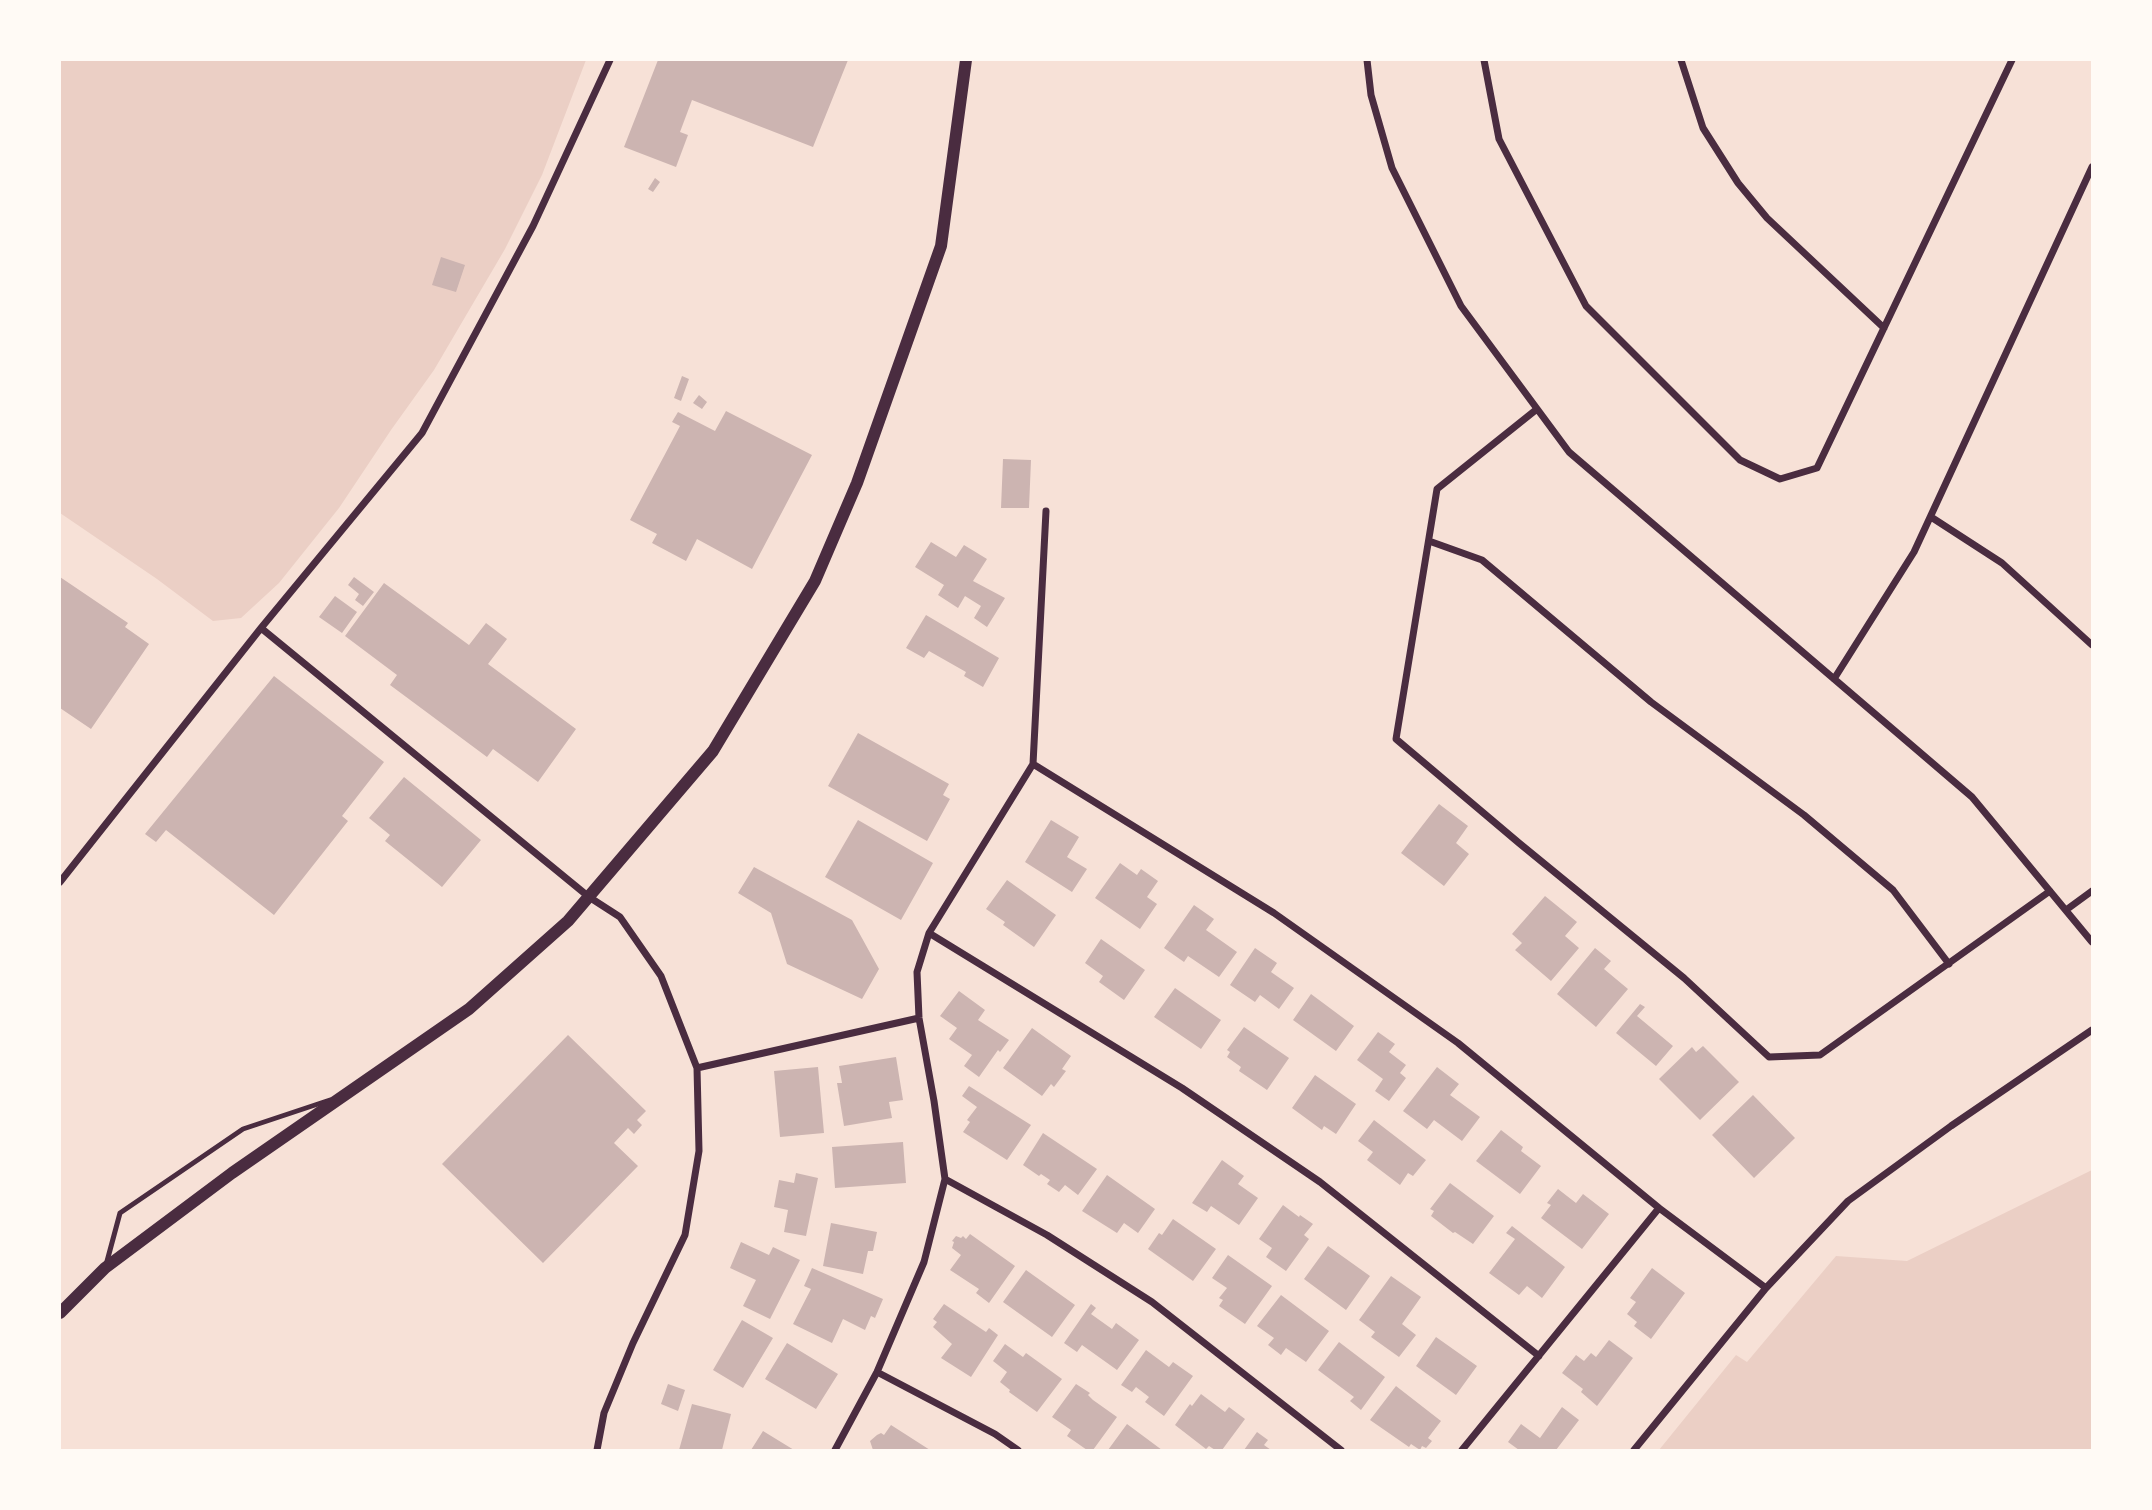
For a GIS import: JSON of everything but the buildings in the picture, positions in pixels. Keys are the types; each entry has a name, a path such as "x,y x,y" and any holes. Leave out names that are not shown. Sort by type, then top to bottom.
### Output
{"street":[{"path":"60,882 261,628 422,433 533,226 610,60"},
{"path":"60,1313 105,1268 232,1173 469,1009 568,921 713,751 815,581 857,483 941,246 966,60"},
{"path":"1367,60 1371,95 1392,168 1461,306 1569,452 1972,797 2092,942"},
{"path":"1484,60 1499,139 1586,306 1740,460 1780,479 1818,468 2012,60"},
{"path":"1681,60 1703,128 1738,183 1767,218 1884,328"},
{"path":"1834,679 1914,552 2092,167"},
{"path":"1537,409 1437,489 1396,739 1519,844 1684,978 1769,1058 1820,1055 2050,891"},
{"path":"835,1451 877,1372 924,1262 945,1179 919,1018 917,972 929,933 1033,764 1046,511"},
{"path":"1931,517 2002,563 2092,645"},
{"path":"1429,541 1482,560 1651,702 1804,815 1892,890 1949,964"},
{"path":"261,628 589,897 620,917 661,976 697,1068 699,1151 685,1235 623,1366 604,1413 597,1451"},
{"path":"1033,764 1274,913 1458,1043 1659,1208 1766,1288"},
{"path":"2066,910 2092,891"},
{"path":"929,933 1182,1088 1320,1182 1539,1356"},
{"path":"697,1068 919,1018"},
{"path":"1633,1451 1766,1288 1848,1201 1951,1126 2092,1030"},
{"path":"945,1179 1047,1235 1152,1302 1341,1451"},
{"path":"1462,1451 1659,1208"},
{"path":"877,1372 995,1434 1018,1451"}],"lane":[{"path":"105,1268 120,1213 243,1129 347,1094"}],"shaded area":[{"path":"60,60 586,60 542,175 505,249 434,370 339,508 279,583 241,618 213,621 60,513"},
{"path":"2092,1170 2092,1450 1659,1450 1736,1355 1747,1362 1836,1256 1907,1261"}]}
